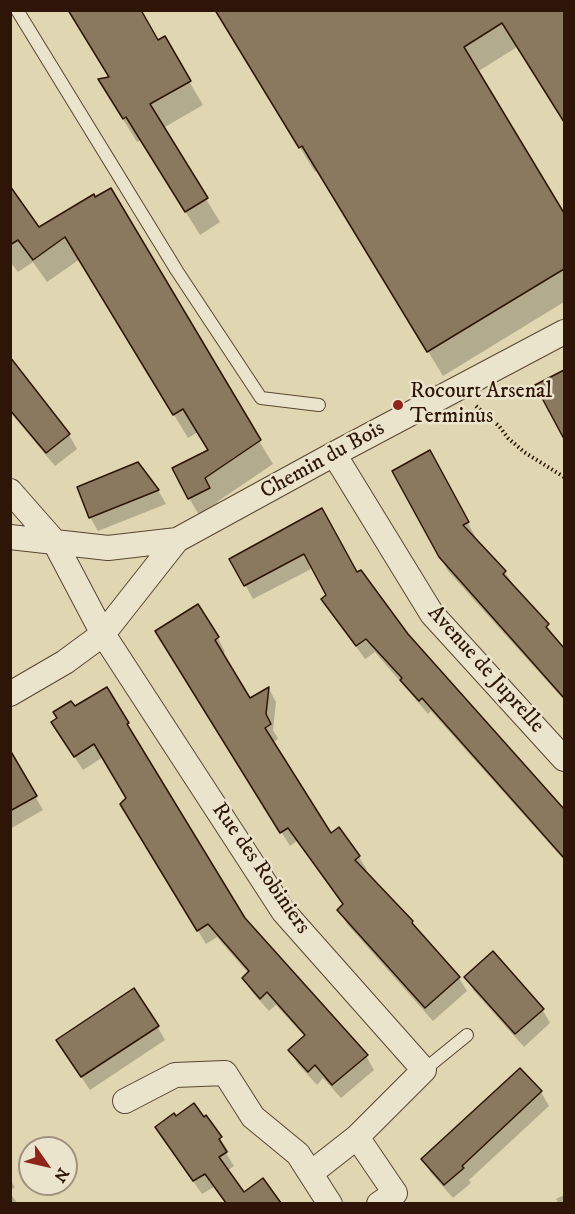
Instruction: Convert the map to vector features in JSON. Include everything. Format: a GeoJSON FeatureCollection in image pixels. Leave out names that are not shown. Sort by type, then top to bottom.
{"type":"FeatureCollection","features":[{"type":"Feature","properties":{"kind":"street","name":"Chemin du Bois"},"geometry":{"type":"LineString","coordinates":[[10,537],[108,548],[177,540],[564,332]]}},
{"type":"Feature","properties":{"kind":"street","name":"Avenue de Juprelle"},"geometry":{"type":"LineString","coordinates":[[334,454],[432,614],[564,759]]}},
{"type":"Feature","properties":{"kind":"street"},"geometry":{"type":"LineString","coordinates":[[10,491],[54,541],[103,634]]}},
{"type":"Feature","properties":{"kind":"street","name":"Chemin du Bois"},"geometry":{"type":"LineString","coordinates":[[10,694],[65,662],[103,634],[177,540]]}},
{"type":"Feature","properties":{"kind":"street","name":"Rue des Robiniers"},"geometry":{"type":"LineString","coordinates":[[103,634],[283,911],[424,1070]]}},
{"type":"Feature","properties":{"kind":"street"},"geometry":{"type":"LineString","coordinates":[[310,1173],[357,1137],[424,1070]]}},
{"type":"Feature","properties":{"kind":"street"},"geometry":{"type":"LineString","coordinates":[[125,1101],[175,1075],[225,1073],[253,1117],[298,1155],[330,1203]]}},
{"type":"Feature","properties":{"kind":"street"},"geometry":{"type":"LineString","coordinates":[[357,1137],[395,1193],[379,1203]]}},
{"type":"Feature","properties":{"kind":"lane"},"geometry":{"type":"LineString","coordinates":[[17,10],[177,271],[261,398],[319,405]]}},
{"type":"Feature","properties":{"kind":"lane"},"geometry":{"type":"LineString","coordinates":[[424,1070],[467,1035]]}},
{"type":"Feature","properties":{"kind":"path"},"geometry":{"type":"LineString","coordinates":[[460,387],[483,413],[524,452],[564,477]]}},
{"type":"Feature","properties":{"kind":"building"},"geometry":{"type":"Polygon","coordinates":[[[68,10],[141,10],[158,40],[165,36],[191,81],[150,104],[208,198],[185,212],[126,117],[123,119],[98,79],[109,77],[68,10]]]}},
{"type":"Feature","properties":{"kind":"building"},"geometry":{"type":"Polygon","coordinates":[[[215,10],[564,10],[564,122],[502,23],[464,47],[564,213],[564,269],[427,352],[302,146],[299,148],[215,10]]]}},
{"type":"Feature","properties":{"kind":"building"},"geometry":{"type":"Polygon","coordinates":[[[10,186],[39,227],[94,194],[95,197],[111,188],[261,440],[205,478],[210,488],[188,499],[172,468],[208,450],[183,409],[173,415],[65,237],[33,260],[18,240],[10,245],[10,186]]]}},
{"type":"Feature","properties":{"kind":"building"},"geometry":{"type":"Polygon","coordinates":[[[10,357],[70,434],[46,453],[10,410],[10,357]]]}},
{"type":"Feature","properties":{"kind":"building"},"geometry":{"type":"Polygon","coordinates":[[[564,370],[564,439],[535,385],[564,370]]]}},
{"type":"Feature","properties":{"kind":"building"},"geometry":{"type":"Polygon","coordinates":[[[430,450],[469,522],[463,525],[506,571],[503,574],[549,624],[546,627],[564,648],[564,698],[439,557],[392,471],[430,450]]]}},
{"type":"Feature","properties":{"kind":"building"},"geometry":{"type":"Polygon","coordinates":[[[138,462],[159,490],[89,518],[77,487],[138,462]]]}},
{"type":"Feature","properties":{"kind":"building"},"geometry":{"type":"Polygon","coordinates":[[[322,508],[357,572],[361,570],[408,634],[564,809],[564,858],[422,698],[419,701],[400,680],[402,678],[366,639],[356,646],[321,599],[326,595],[304,554],[244,586],[229,559],[322,508]]]}},
{"type":"Feature","properties":{"kind":"building"},"geometry":{"type":"Polygon","coordinates":[[[198,604],[219,637],[215,640],[250,698],[269,687],[266,714],[271,724],[265,728],[331,833],[339,827],[360,856],[355,860],[413,921],[412,923],[460,977],[425,1008],[337,910],[343,904],[288,828],[280,833],[155,631],[198,604]]]}},
{"type":"Feature","properties":{"kind":"building"},"geometry":{"type":"Polygon","coordinates":[[[107,687],[129,723],[127,724],[245,918],[368,1055],[332,1085],[315,1065],[308,1072],[288,1050],[305,1035],[267,992],[260,999],[242,978],[249,971],[208,924],[197,931],[120,804],[126,798],[94,744],[74,757],[51,722],[57,718],[53,712],[71,701],[75,706],[107,687]]]}},
{"type":"Feature","properties":{"kind":"building"},"geometry":{"type":"Polygon","coordinates":[[[10,750],[37,796],[10,811],[10,750]]]}},
{"type":"Feature","properties":{"kind":"building"},"geometry":{"type":"Polygon","coordinates":[[[493,951],[544,1009],[515,1034],[464,977],[493,951]]]}},
{"type":"Feature","properties":{"kind":"building"},"geometry":{"type":"Polygon","coordinates":[[[134,988],[159,1026],[81,1077],[56,1040],[134,988]]]}},
{"type":"Feature","properties":{"kind":"building"},"geometry":{"type":"Polygon","coordinates":[[[520,1068],[542,1091],[444,1185],[421,1159],[520,1068]]]}},
{"type":"Feature","properties":{"kind":"building"},"geometry":{"type":"Polygon","coordinates":[[[194,1103],[222,1137],[219,1139],[227,1152],[219,1157],[244,1192],[263,1178],[281,1203],[226,1203],[205,1174],[193,1181],[155,1127],[174,1113],[176,1116],[194,1103]]]}},
{"type":"Feature","properties":{"kind":"place","name":"Rocourt Arsenal Terminus"},"geometry":{"type":"Point","coordinates":[398,405]}}]}
